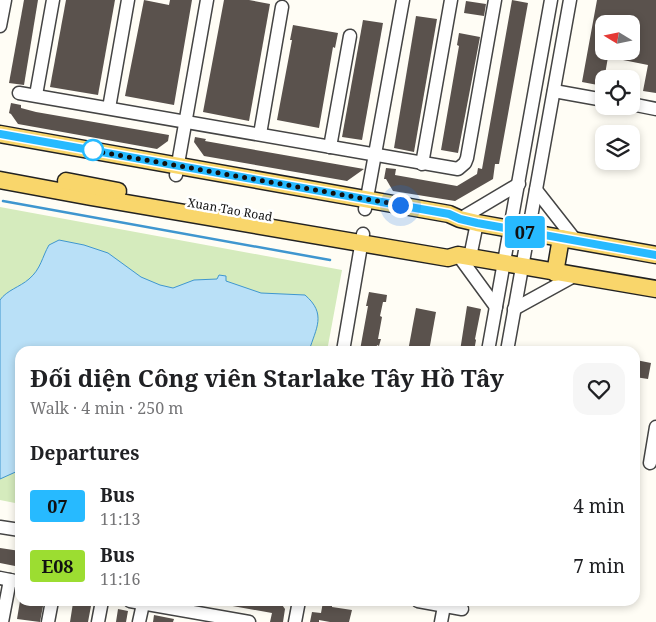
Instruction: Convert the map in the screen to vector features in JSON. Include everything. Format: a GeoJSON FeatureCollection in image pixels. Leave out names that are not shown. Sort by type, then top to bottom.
{"type":"FeatureCollection","features":[{"type":"Feature","properties":{"kind":"main road"},"geometry":{"type":"LineString","coordinates":[[0,134],[177,170],[366,204],[449,214],[460,219],[510,230],[656,255]]}},
{"type":"Feature","properties":{"kind":"main road"},"geometry":{"type":"LineString","coordinates":[[0,143],[177,170]]}},
{"type":"Feature","properties":{"kind":"main road","name":"Xuan Tao Road"},"geometry":{"type":"LineString","coordinates":[[0,170],[362,239],[448,258],[464,256],[656,289]]}},
{"type":"Feature","properties":{"kind":"main road","name":"Xuan Tao Road"},"geometry":{"type":"LineString","coordinates":[[0,180],[91,197],[362,239]]}},
{"type":"Feature","properties":{"kind":"main road"},"geometry":{"type":"LineString","coordinates":[[555,272],[569,240]]}},
{"type":"Feature","properties":{"kind":"street"},"geometry":{"type":"LineString","coordinates":[[0,26],[4,0]]}},
{"type":"Feature","properties":{"kind":"street"},"geometry":{"type":"LineString","coordinates":[[36,96],[53,0]]}},
{"type":"Feature","properties":{"kind":"street"},"geometry":{"type":"LineString","coordinates":[[109,108],[128,0]]}},
{"type":"Feature","properties":{"kind":"street"},"geometry":{"type":"LineString","coordinates":[[177,170],[208,0]]}},
{"type":"Feature","properties":{"kind":"street"},"geometry":{"type":"LineString","coordinates":[[366,204],[403,0]]}},
{"type":"Feature","properties":{"kind":"street"},"geometry":{"type":"LineString","coordinates":[[422,164],[451,0]]}},
{"type":"Feature","properties":{"kind":"street"},"geometry":{"type":"LineString","coordinates":[[19,92],[453,169],[465,163],[495,0]]}},
{"type":"Feature","properties":{"kind":"street"},"geometry":{"type":"LineString","coordinates":[[489,346],[551,0]]}},
{"type":"Feature","properties":{"kind":"street"},"geometry":{"type":"LineString","coordinates":[[508,346],[570,0]]}},
{"type":"Feature","properties":{"kind":"street"},"geometry":{"type":"LineString","coordinates":[[260,134],[282,7]]}},
{"type":"Feature","properties":{"kind":"street"},"geometry":{"type":"LineString","coordinates":[[330,147],[350,36]]}},
{"type":"Feature","properties":{"kind":"street"},"geometry":{"type":"LineString","coordinates":[[554,91],[595,98]]}},
{"type":"Feature","properties":{"kind":"street"},"geometry":{"type":"LineString","coordinates":[[640,106],[656,109]]}},
{"type":"Feature","properties":{"kind":"street"},"geometry":{"type":"LineString","coordinates":[[460,219],[518,184]]}},
{"type":"Feature","properties":{"kind":"street"},"geometry":{"type":"LineString","coordinates":[[536,190],[569,240]]}},
{"type":"Feature","properties":{"kind":"street"},"geometry":{"type":"LineString","coordinates":[[477,223],[464,256],[496,307]]}},
{"type":"Feature","properties":{"kind":"street"},"geometry":{"type":"LineString","coordinates":[[344,346],[362,239]]}},
{"type":"Feature","properties":{"kind":"street"},"geometry":{"type":"LineString","coordinates":[[514,309],[574,276]]}},
{"type":"Feature","properties":{"kind":"street"},"geometry":{"type":"LineString","coordinates":[[650,463],[656,427]]}},
{"type":"Feature","properties":{"kind":"street"},"geometry":{"type":"LineString","coordinates":[[0,527],[15,529]]}},
{"type":"Feature","properties":{"kind":"street"},"geometry":{"type":"LineString","coordinates":[[2,622],[10,580]]}},
{"type":"Feature","properties":{"kind":"street"},"geometry":{"type":"LineString","coordinates":[[48,622],[51,606]]}},
{"type":"Feature","properties":{"kind":"street"},"geometry":{"type":"LineString","coordinates":[[98,622],[101,606]]}},
{"type":"Feature","properties":{"kind":"street"},"geometry":{"type":"LineString","coordinates":[[137,606],[139,622]]}},
{"type":"Feature","properties":{"kind":"street"},"geometry":{"type":"LineString","coordinates":[[152,606],[193,617],[249,622]]}},
{"type":"Feature","properties":{"kind":"street"},"geometry":{"type":"LineString","coordinates":[[295,622],[298,606]]}},
{"type":"Feature","properties":{"kind":"street"},"geometry":{"type":"LineString","coordinates":[[441,622],[444,606]]}},
{"type":"Feature","properties":{"kind":"street"},"geometry":{"type":"LineString","coordinates":[[449,606],[462,611]]}},
{"type":"Feature","properties":{"kind":"green space"},"geometry":{"type":"Polygon","coordinates":[[[0,207],[342,270],[328,346],[15,346],[15,503],[0,500],[0,207]]]}},
{"type":"Feature","properties":{"kind":"water"},"geometry":{"type":"Polygon","coordinates":[[[59,240],[84,245],[108,253],[141,277],[173,288],[194,280],[217,279],[219,275],[226,276],[226,281],[261,293],[305,295],[316,309],[318,315],[317,328],[311,346],[15,346],[15,472],[0,479],[0,300],[33,275],[39,267],[49,245],[59,240]]]}},
{"type":"Feature","properties":{"kind":"building"},"geometry":{"type":"Polygon","coordinates":[[[24,0],[38,0],[24,85],[9,83],[24,0]]]}},
{"type":"Feature","properties":{"kind":"building"},"geometry":{"type":"Polygon","coordinates":[[[66,0],[115,0],[98,95],[50,87],[66,0]]]}},
{"type":"Feature","properties":{"kind":"building"},"geometry":{"type":"Polygon","coordinates":[[[144,0],[169,5],[170,0],[192,0],[174,105],[125,96],[144,0]]]}},
{"type":"Feature","properties":{"kind":"building"},"geometry":{"type":"Polygon","coordinates":[[[224,0],[249,0],[270,4],[249,121],[203,112],[224,0]]]}},
{"type":"Feature","properties":{"kind":"building"},"geometry":{"type":"Polygon","coordinates":[[[512,0],[528,3],[499,164],[495,164],[493,179],[455,201],[393,191],[386,179],[384,179],[386,168],[396,169],[395,175],[457,186],[477,174],[478,168],[482,169],[512,0]]]}},
{"type":"Feature","properties":{"kind":"building"},"geometry":{"type":"Polygon","coordinates":[[[597,0],[656,0],[656,93],[643,91],[648,65],[623,60],[640,60],[640,15],[595,15],[595,60],[607,60],[606,70],[595,70],[595,84],[582,82],[597,0]]]}},
{"type":"Feature","properties":{"kind":"building"},"geometry":{"type":"Polygon","coordinates":[[[466,1],[486,4],[484,16],[464,13],[466,1]]]}},
{"type":"Feature","properties":{"kind":"building"},"geometry":{"type":"Polygon","coordinates":[[[416,16],[437,19],[414,152],[394,148],[416,16]]]}},
{"type":"Feature","properties":{"kind":"building"},"geometry":{"type":"Polygon","coordinates":[[[363,20],[383,23],[362,140],[342,137],[363,20]]]}},
{"type":"Feature","properties":{"kind":"building"},"geometry":{"type":"Polygon","coordinates":[[[293,25],[338,33],[335,48],[333,47],[319,128],[277,120],[292,40],[290,40],[293,25]]]}},
{"type":"Feature","properties":{"kind":"building"},"geometry":{"type":"Polygon","coordinates":[[[459,33],[480,37],[458,153],[441,150],[459,46],[457,45],[459,33]]]}},
{"type":"Feature","properties":{"kind":"building"},"geometry":{"type":"Polygon","coordinates":[[[11,103],[21,105],[21,108],[36,112],[169,135],[168,141],[157,149],[18,124],[9,113],[11,103]]]}},
{"type":"Feature","properties":{"kind":"building"},"geometry":{"type":"Polygon","coordinates":[[[195,137],[206,139],[205,141],[364,169],[347,181],[204,156],[194,142],[195,137]]]}},
{"type":"Feature","properties":{"kind":"building"},"geometry":{"type":"Polygon","coordinates":[[[369,292],[387,295],[386,302],[383,302],[380,316],[382,317],[378,339],[381,339],[379,346],[361,346],[368,306],[366,306],[369,292]]]}},
{"type":"Feature","properties":{"kind":"building"},"geometry":{"type":"Polygon","coordinates":[[[467,306],[481,309],[475,346],[461,346],[467,306]]]}},
{"type":"Feature","properties":{"kind":"building"},"geometry":{"type":"Polygon","coordinates":[[[416,308],[436,312],[430,346],[409,346],[416,308]]]}},
{"type":"Feature","properties":{"kind":"building"},"geometry":{"type":"Polygon","coordinates":[[[640,361],[651,363],[648,379],[640,378],[640,361]]]}},
{"type":"Feature","properties":{"kind":"building"},"geometry":{"type":"Polygon","coordinates":[[[0,548],[15,550],[15,566],[0,563],[0,548]]]}},
{"type":"Feature","properties":{"kind":"building"},"geometry":{"type":"Polygon","coordinates":[[[19,606],[43,606],[40,622],[17,619],[19,606]]]}},
{"type":"Feature","properties":{"kind":"building"},"geometry":{"type":"Polygon","coordinates":[[[73,606],[91,606],[88,622],[70,622],[73,606]]]}},
{"type":"Feature","properties":{"kind":"building"},"geometry":{"type":"Polygon","coordinates":[[[233,606],[283,606],[285,609],[283,622],[270,622],[272,613],[233,606]]]}},
{"type":"Feature","properties":{"kind":"building"},"geometry":{"type":"Polygon","coordinates":[[[322,606],[352,610],[349,622],[319,620],[319,622],[310,622],[312,612],[321,613],[322,606]]]}},
{"type":"Feature","properties":{"kind":"building"},"geometry":{"type":"Polygon","coordinates":[[[118,609],[128,611],[126,622],[116,622],[118,609]]]}},
{"type":"Feature","properties":{"kind":"building"},"geometry":{"type":"Polygon","coordinates":[[[154,615],[174,619],[173,622],[153,622],[154,615]]]}},
{"type":"Feature","properties":{"kind":"waterway"},"geometry":{"type":"LineString","coordinates":[[3,201],[330,260]]}},
{"type":"Feature","properties":{"kind":"bus line","name":"07"},"geometry":{"type":"LineString","coordinates":[[0,134],[449,214],[477,223],[656,255]]}},
{"type":"Feature","properties":{"kind":"route"},"geometry":{"type":"LineString","coordinates":[[93,150],[89,150],[400,205]]}}]}
